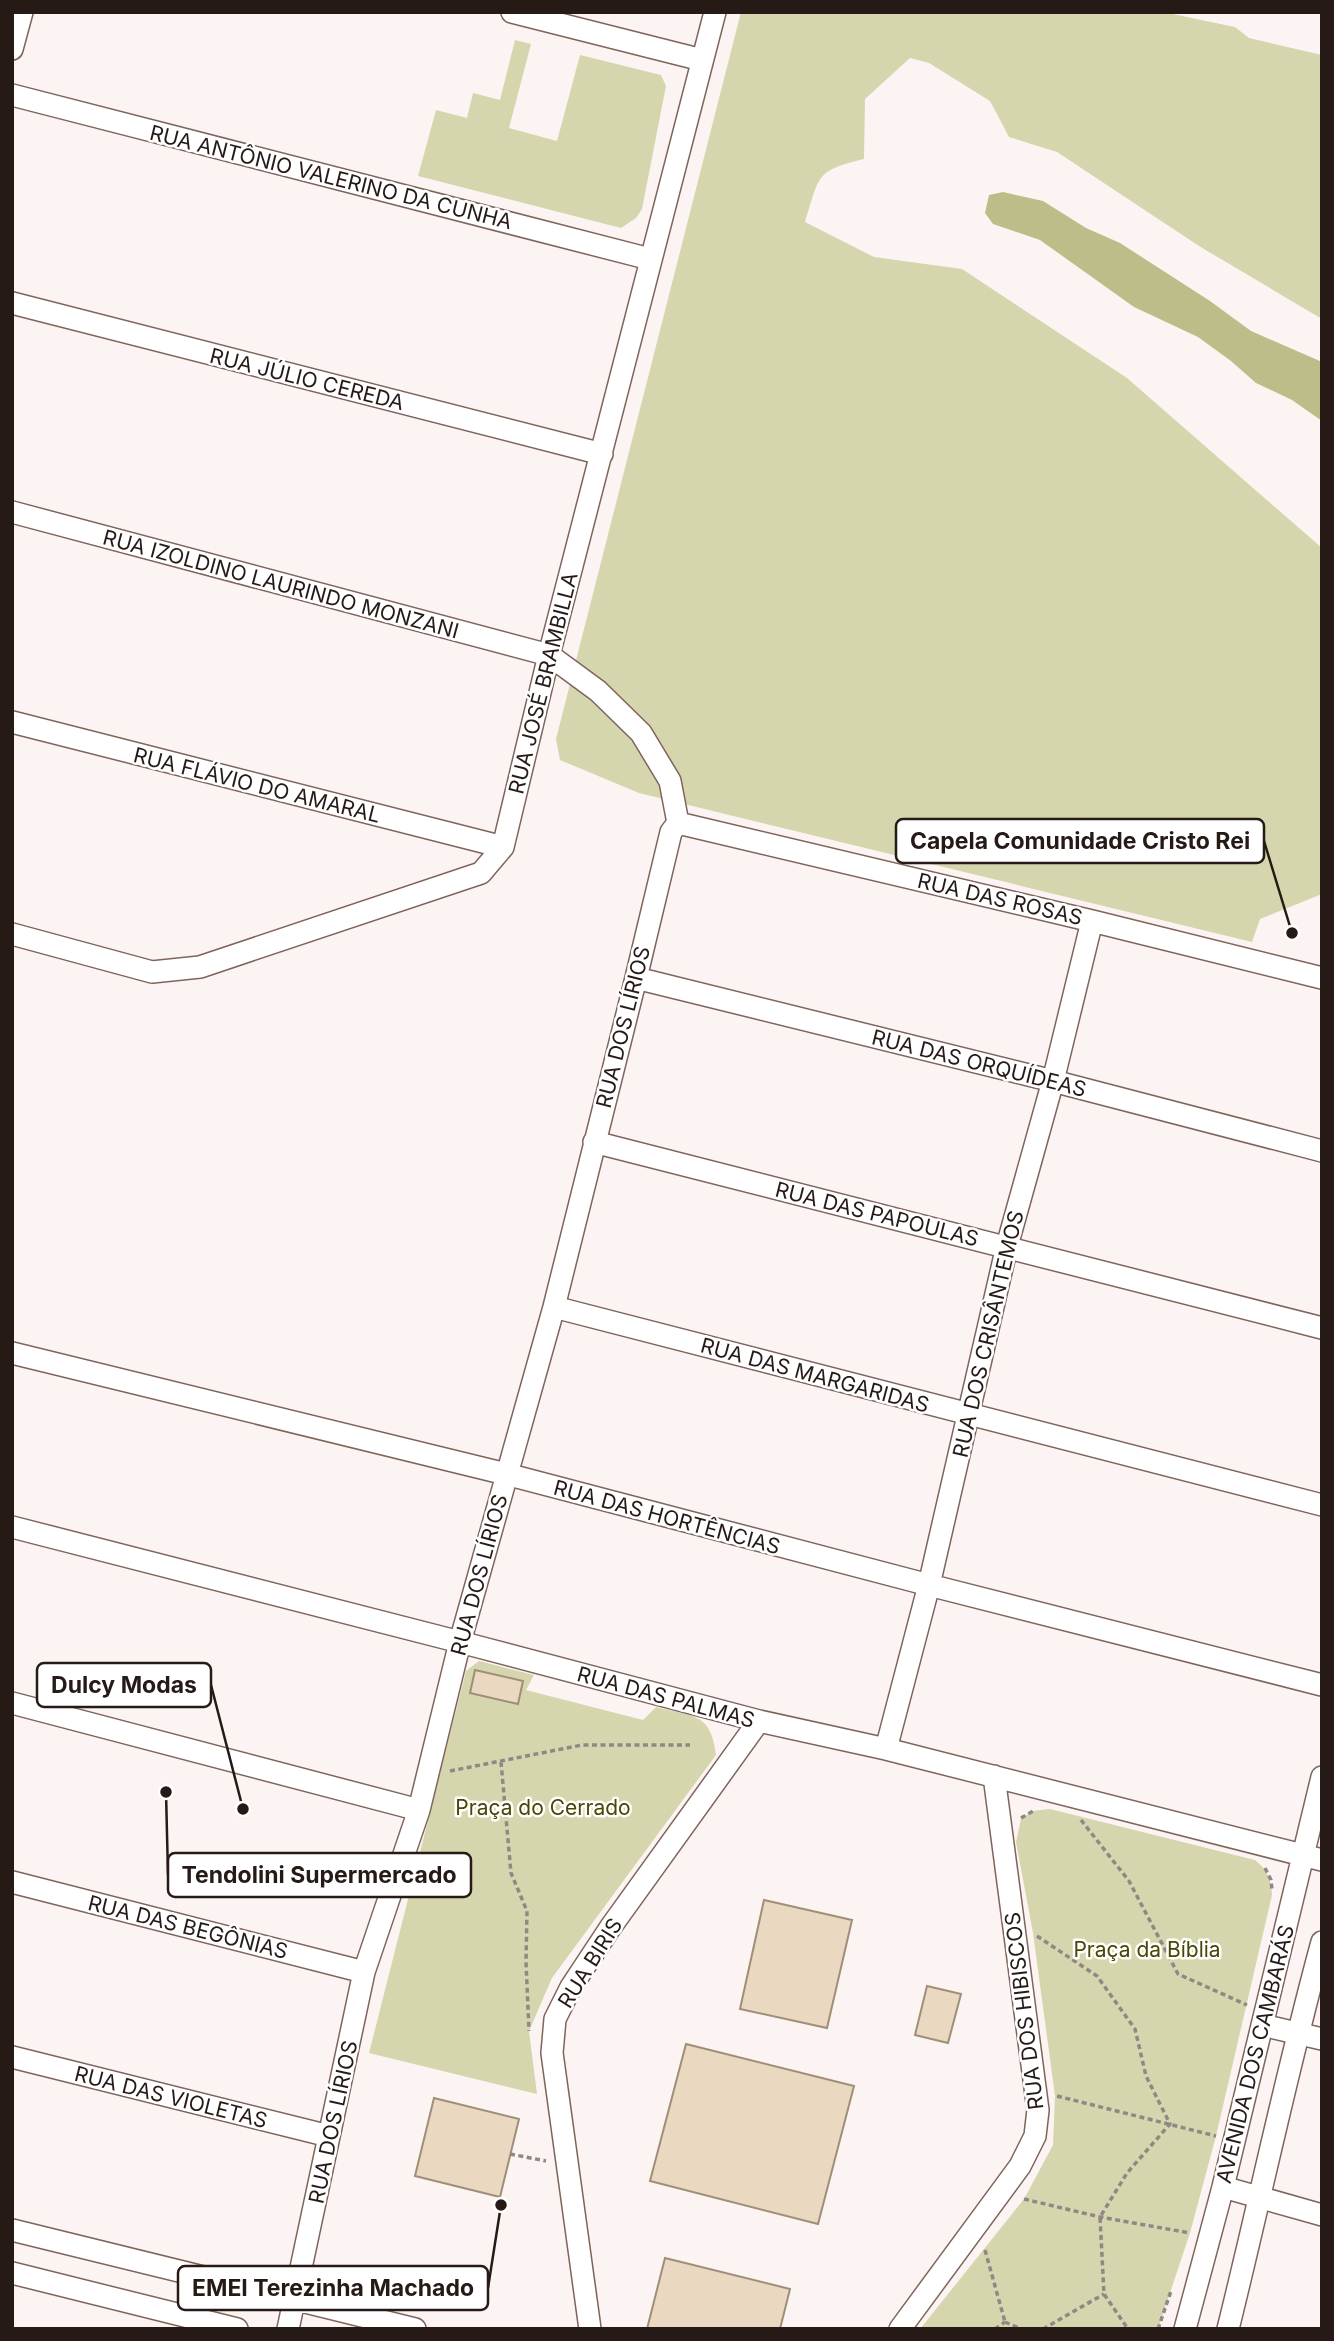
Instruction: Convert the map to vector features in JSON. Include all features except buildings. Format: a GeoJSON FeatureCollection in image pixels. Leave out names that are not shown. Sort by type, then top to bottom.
{"type":"FeatureCollection","features":[{"type":"Feature","properties":{"kind":"street"},"geometry":{"type":"LineString","coordinates":[[12,49],[22,12]]}},
{"type":"Feature","properties":{"kind":"street"},"geometry":{"type":"LineString","coordinates":[[512,12],[702,60]]}},
{"type":"Feature","properties":{"kind":"street","name":"RUA JOSÉ BRAMBILLA"},"geometry":{"type":"LineString","coordinates":[[12,934],[152,972],[200,967],[481,873],[503,847],[549,655],[715,12]]}},
{"type":"Feature","properties":{"kind":"street","name":"RUA ANTÔNIO VALERINO DA CUNHA"},"geometry":{"type":"LineString","coordinates":[[12,96],[650,259]]}},
{"type":"Feature","properties":{"kind":"street","name":"RUA JÚLIO CEREDA"},"geometry":{"type":"LineString","coordinates":[[12,303],[602,454]]}},
{"type":"Feature","properties":{"kind":"street","name":"RUA IZOLDINO LAURINDO MONZANI"},"geometry":{"type":"LineString","coordinates":[[12,513],[549,655]]}},
{"type":"Feature","properties":{"kind":"street"},"geometry":{"type":"LineString","coordinates":[[549,655],[598,691],[641,733],[670,781],[678,823]]}},
{"type":"Feature","properties":{"kind":"street","name":"RUA FLÁVIO DO AMARAL"},"geometry":{"type":"LineString","coordinates":[[12,722],[503,847]]}},
{"type":"Feature","properties":{"kind":"street","name":"RUA DAS ROSAS"},"geometry":{"type":"LineString","coordinates":[[678,823],[1322,978]]}},
{"type":"Feature","properties":{"kind":"street","name":"RUA DOS LÍRIOS"},"geometry":{"type":"LineString","coordinates":[[288,2329],[365,1972],[419,1810],[460,1642],[554,1307],[670,832],[678,823]]}},
{"type":"Feature","properties":{"kind":"street","name":"RUA DOS CRISÂNTEMOS"},"geometry":{"type":"LineString","coordinates":[[886,1749],[929,1585],[1007,1247],[1053,1081],[1092,921]]}},
{"type":"Feature","properties":{"kind":"street","name":"RUA DAS ORQUÍDEAS"},"geometry":{"type":"LineString","coordinates":[[636,978],[1322,1150]]}},
{"type":"Feature","properties":{"kind":"street","name":"RUA DAS PAPOULAS"},"geometry":{"type":"LineString","coordinates":[[594,1142],[1322,1328]]}},
{"type":"Feature","properties":{"kind":"street","name":"RUA DAS MARGARIDAS"},"geometry":{"type":"LineString","coordinates":[[554,1307],[1322,1505]]}},
{"type":"Feature","properties":{"kind":"street","name":"RUA DAS HORTÊNCIAS"},"geometry":{"type":"LineString","coordinates":[[14,1360],[506,1475],[1322,1685]]}},
{"type":"Feature","properties":{"kind":"street","name":"RUA DAS PALMAS"},"geometry":{"type":"LineString","coordinates":[[12,1527],[759,1721],[886,1749],[1312,1858]]}},
{"type":"Feature","properties":{"kind":"street"},"geometry":{"type":"LineString","coordinates":[[12,1703],[419,1810]]}},
{"type":"Feature","properties":{"kind":"street","name":"RUA BIRIS"},"geometry":{"type":"LineString","coordinates":[[590,2329],[552,2053],[555,2019],[571,1987],[610,1928],[759,1721]]}},
{"type":"Feature","properties":{"kind":"street","name":"RUA DOS HIBISCOS"},"geometry":{"type":"LineString","coordinates":[[900,2329],[1020,2166],[1035,2136],[1038,2110],[994,1776]]}},
{"type":"Feature","properties":{"kind":"street","name":"AVENIDA DOS CAMBARÁS"},"geometry":{"type":"LineString","coordinates":[[1185,2329],[1262,2025],[1312,1858],[1322,1777]]}},
{"type":"Feature","properties":{"kind":"street","name":"RUA DAS BEGÔNIAS"},"geometry":{"type":"LineString","coordinates":[[12,1882],[365,1972]]}},
{"type":"Feature","properties":{"kind":"street","name":"AVENIDA DOS CAMBARÁS"},"geometry":{"type":"LineString","coordinates":[[1228,2329],[1297,2033],[1322,1942]]}},
{"type":"Feature","properties":{"kind":"street"},"geometry":{"type":"LineString","coordinates":[[1262,2025],[1322,2039]]}},
{"type":"Feature","properties":{"kind":"street","name":"RUA DAS VIOLETAS"},"geometry":{"type":"LineString","coordinates":[[12,2057],[329,2136]]}},
{"type":"Feature","properties":{"kind":"street"},"geometry":{"type":"LineString","coordinates":[[1223,2187],[1322,2215]]}},
{"type":"Feature","properties":{"kind":"street"},"geometry":{"type":"LineString","coordinates":[[12,2230],[415,2329]]}},
{"type":"Feature","properties":{"kind":"street"},"geometry":{"type":"LineString","coordinates":[[12,2273],[237,2329]]}},
{"type":"Feature","properties":{"kind":"path"},"geometry":{"type":"LineString","coordinates":[[440,1774],[582,1745],[690,1745]]}},
{"type":"Feature","properties":{"kind":"path"},"geometry":{"type":"LineString","coordinates":[[501,1762],[511,1873],[527,1911],[529,2031]]}},
{"type":"Feature","properties":{"kind":"path"},"geometry":{"type":"LineString","coordinates":[[1021,1819],[1032,1811],[1041,1810]]}},
{"type":"Feature","properties":{"kind":"path"},"geometry":{"type":"LineString","coordinates":[[1090,1818],[1078,1815],[1129,1881],[1178,1974],[1248,2005]]}},
{"type":"Feature","properties":{"kind":"path"},"geometry":{"type":"LineString","coordinates":[[1261,1865],[1271,1880],[1272,1895]]}},
{"type":"Feature","properties":{"kind":"path"},"geometry":{"type":"LineString","coordinates":[[1034,1947],[1032,1933],[1097,1976],[1135,2029],[1146,2076],[1170,2124]]}},
{"type":"Feature","properties":{"kind":"path"},"geometry":{"type":"LineString","coordinates":[[1055,2107],[1055,2096],[1170,2124],[1216,2136],[1213,2148]]}},
{"type":"Feature","properties":{"kind":"path"},"geometry":{"type":"LineString","coordinates":[[1128,2329],[1104,2294],[1100,2217],[1127,2172],[1170,2124]]}},
{"type":"Feature","properties":{"kind":"path"},"geometry":{"type":"LineString","coordinates":[[510,2154],[552,2162]]}},
{"type":"Feature","properties":{"kind":"path"},"geometry":{"type":"LineString","coordinates":[[1016,2209],[1030,2188]]}},
{"type":"Feature","properties":{"kind":"path"},"geometry":{"type":"LineString","coordinates":[[1024,2199],[1100,2217],[1190,2233],[1193,2221]]}},
{"type":"Feature","properties":{"kind":"path"},"geometry":{"type":"LineString","coordinates":[[977,2258],[985,2248],[1005,2322]]}},
{"type":"Feature","properties":{"kind":"path"},"geometry":{"type":"LineString","coordinates":[[1158,2329],[1173,2286]]}},
{"type":"Feature","properties":{"kind":"path"},"geometry":{"type":"LineString","coordinates":[[1043,2329],[1104,2294]]}},
{"type":"Feature","properties":{"kind":"path"},"geometry":{"type":"LineString","coordinates":[[995,2329],[1005,2322]]}},
{"type":"Feature","properties":{"kind":"path"},"geometry":{"type":"LineString","coordinates":[[1005,2322],[1021,2329]]}},
{"type":"Feature","properties":{"kind":"green space"},"geometry":{"type":"Polygon","coordinates":[[[741,12],[1163,12],[1235,27],[1249,38],[1322,55],[1322,319],[1199,246],[1057,152],[1009,137],[990,101],[929,63],[910,58],[865,99],[864,159],[836,167],[821,178],[805,222],[874,257],[962,269],[1127,378],[1322,548],[1322,894],[1260,919],[1252,942],[639,793],[560,760],[556,739],[741,12]]]}},
{"type":"Feature","properties":{"kind":"green space"},"geometry":{"type":"Polygon","coordinates":[[[515,40],[531,44],[509,128],[557,141],[580,55],[661,75],[666,86],[642,209],[636,218],[621,228],[418,176],[436,110],[467,118],[473,93],[500,100],[515,40]]]}},
{"type":"Feature","properties":{"kind":"green space"},"geometry":{"type":"Polygon","coordinates":[[[1003,192],[1043,201],[1086,228],[1120,243],[1251,331],[1322,362],[1322,421],[1292,400],[1256,383],[1198,337],[1134,307],[1040,240],[993,224],[985,213],[989,195],[1003,192]]]}},
{"type":"Feature","properties":{"kind":"green space","name":"Praça do Cerrado"},"geometry":{"type":"Polygon","coordinates":[[[479,1661],[534,1675],[526,1690],[643,1720],[656,1707],[690,1715],[705,1724],[710,1731],[716,1755],[552,1978],[529,2031],[537,2094],[369,2053],[466,1671],[479,1661]]]}},
{"type":"Feature","properties":{"kind":"green space","name":"Praça da Bíblia"},"geometry":{"type":"Polygon","coordinates":[[[1050,1809],[1255,1860],[1268,1875],[1272,1895],[1216,2136],[1190,2233],[1158,2329],[920,2329],[1024,2199],[1053,2145],[1055,2096],[1033,1933],[1016,1842],[1021,1819],[1032,1811],[1050,1809]]]}},
{"type":"Feature","properties":{"kind":"place","name":"Capela Comunidade Cristo Rei"},"geometry":{"type":"Point","coordinates":[1292,933]}},
{"type":"Feature","properties":{"kind":"place","name":"Tendolini Supermercado"},"geometry":{"type":"Point","coordinates":[166,1792]}},
{"type":"Feature","properties":{"kind":"place","name":"Dulcy Modas"},"geometry":{"type":"Point","coordinates":[243,1809]}},
{"type":"Feature","properties":{"kind":"place","name":"EMEI Terezinha Machado"},"geometry":{"type":"Point","coordinates":[501,2205]}}]}
